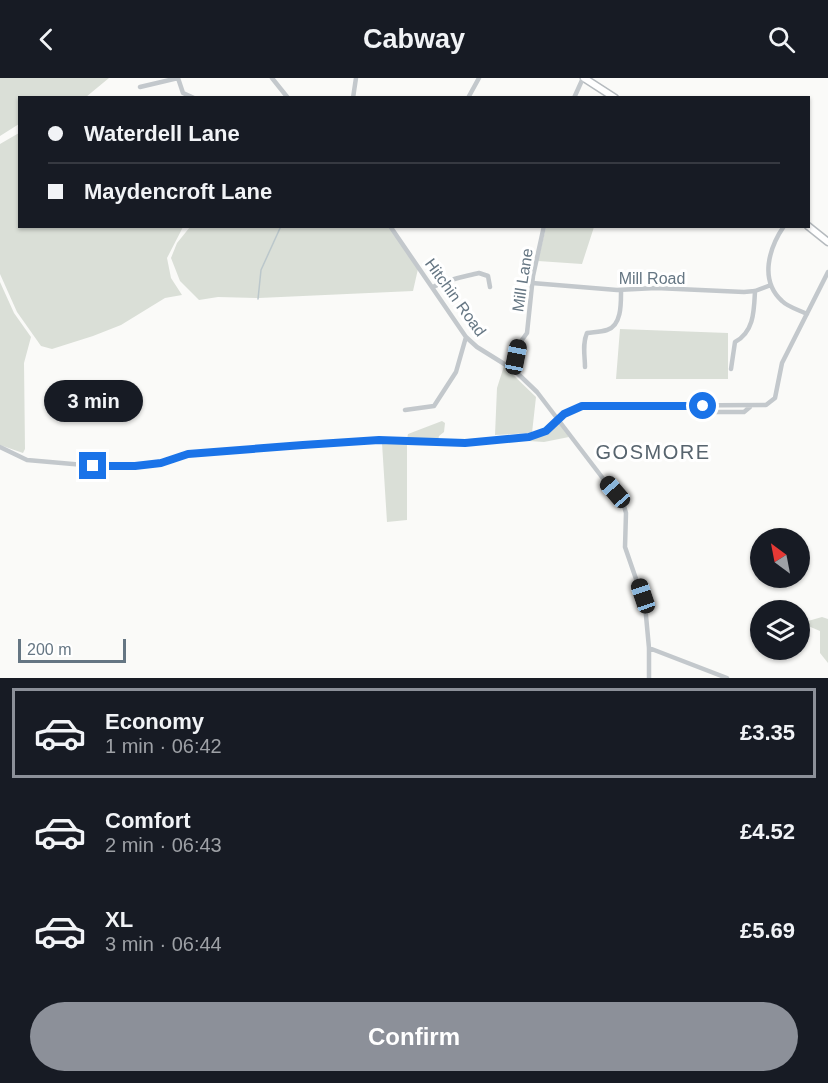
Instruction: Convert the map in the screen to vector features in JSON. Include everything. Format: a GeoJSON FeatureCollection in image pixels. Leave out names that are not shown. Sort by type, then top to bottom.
{"type":"FeatureCollection","features":[{"type":"Feature","properties":{"kind":"main road"},"geometry":{"type":"LineString","coordinates":[[583,78],[612,96]]}},
{"type":"Feature","properties":{"kind":"main road"},"geometry":{"type":"LineString","coordinates":[[810,228],[828,242]]}},
{"type":"Feature","properties":{"kind":"street"},"geometry":{"type":"LineString","coordinates":[[140,87],[178,78],[183,93],[190,96]]}},
{"type":"Feature","properties":{"kind":"street"},"geometry":{"type":"LineString","coordinates":[[272,78],[286,96]]}},
{"type":"Feature","properties":{"kind":"street"},"geometry":{"type":"LineString","coordinates":[[353,96],[356,78]]}},
{"type":"Feature","properties":{"kind":"street"},"geometry":{"type":"LineString","coordinates":[[469,96],[479,78]]}},
{"type":"Feature","properties":{"kind":"street"},"geometry":{"type":"LineString","coordinates":[[575,96],[583,78]]}},
{"type":"Feature","properties":{"kind":"street","name":"Hitchin Road"},"geometry":{"type":"LineString","coordinates":[[391,228],[466,337],[477,347],[514,370],[558,419],[582,454],[624,506],[626,513],[625,547],[643,596],[650,648],[649,678]]}},
{"type":"Feature","properties":{"kind":"street","name":"Mill Lane"},"geometry":{"type":"LineString","coordinates":[[514,370],[519,344],[527,333],[532,283],[544,228]]}},
{"type":"Feature","properties":{"kind":"street"},"geometry":{"type":"LineString","coordinates":[[783,228],[773,245],[768,261],[771,285],[783,302],[807,314]]}},
{"type":"Feature","properties":{"kind":"street"},"geometry":{"type":"LineString","coordinates":[[0,447],[27,460],[107,467],[135,466],[161,463],[188,454],[303,445],[379,440],[465,443],[529,437],[546,431],[572,409],[582,406],[703,406],[705,412],[744,412],[750,407],[766,405],[775,398],[783,363],[826,281],[828,272]]}},
{"type":"Feature","properties":{"kind":"street"},"geometry":{"type":"LineString","coordinates":[[433,287],[453,278],[479,273],[488,276],[490,287]]}},
{"type":"Feature","properties":{"kind":"street","name":"Mill Road"},"geometry":{"type":"LineString","coordinates":[[532,283],[621,290],[755,291],[771,285]]}},
{"type":"Feature","properties":{"kind":"street"},"geometry":{"type":"LineString","coordinates":[[585,367],[584,341],[586,336],[593,332],[610,330],[615,326],[618,321],[621,290]]}},
{"type":"Feature","properties":{"kind":"street"},"geometry":{"type":"LineString","coordinates":[[731,369],[735,342],[747,335],[749,331],[754,313],[755,291]]}},
{"type":"Feature","properties":{"kind":"street"},"geometry":{"type":"LineString","coordinates":[[405,410],[434,406],[456,372],[466,337]]}},
{"type":"Feature","properties":{"kind":"street"},"geometry":{"type":"LineString","coordinates":[[650,648],[727,678]]}},
{"type":"Feature","properties":{"kind":"shaded area"},"geometry":{"type":"Polygon","coordinates":[[[0,78],[109,78],[87,96],[18,96],[18,125],[0,136],[0,78]]]}},
{"type":"Feature","properties":{"kind":"shaded area"},"geometry":{"type":"Polygon","coordinates":[[[18,134],[18,228],[182,228],[167,258],[171,278],[182,295],[165,298],[121,325],[93,336],[52,349],[41,346],[17,312],[0,274],[0,144],[18,134]]]}},
{"type":"Feature","properties":{"kind":"shaded area"},"geometry":{"type":"Polygon","coordinates":[[[189,228],[390,228],[418,269],[413,291],[259,298],[218,297],[199,300],[180,281],[171,258],[177,243],[189,228]]]}},
{"type":"Feature","properties":{"kind":"shaded area"},"geometry":{"type":"Polygon","coordinates":[[[546,228],[594,228],[582,264],[538,261],[546,228]]]}},
{"type":"Feature","properties":{"kind":"shaded area"},"geometry":{"type":"Polygon","coordinates":[[[0,282],[14,313],[31,337],[24,363],[25,449],[23,453],[0,445],[0,282]]]}},
{"type":"Feature","properties":{"kind":"shaded area"},"geometry":{"type":"Polygon","coordinates":[[[620,329],[728,333],[728,379],[616,379],[620,329]]]}},
{"type":"Feature","properties":{"kind":"shaded area"},"geometry":{"type":"Polygon","coordinates":[[[504,366],[536,397],[532,433],[495,435],[497,388],[504,366]]]}},
{"type":"Feature","properties":{"kind":"shaded area"},"geometry":{"type":"Polygon","coordinates":[[[442,421],[445,423],[444,432],[439,436],[438,441],[407,439],[408,434],[442,421]]]}},
{"type":"Feature","properties":{"kind":"shaded area"},"geometry":{"type":"Polygon","coordinates":[[[558,421],[569,437],[544,442],[529,441],[528,438],[542,434],[558,421]]]}},
{"type":"Feature","properties":{"kind":"shaded area"},"geometry":{"type":"Polygon","coordinates":[[[382,443],[407,444],[407,520],[387,522],[382,443]]]}},
{"type":"Feature","properties":{"kind":"shaded area"},"geometry":{"type":"Polygon","coordinates":[[[822,617],[828,619],[828,663],[820,653],[820,631],[810,627],[810,620],[822,617]]]}},
{"type":"Feature","properties":{"kind":"waterway"},"geometry":{"type":"LineString","coordinates":[[258,299],[261,270],[280,228]]}},
{"type":"Feature","properties":{"kind":"district","name":"GOSMORE"},"geometry":{"type":"Point","coordinates":[653,452]}},
{"type":"Feature","properties":{"kind":"route"},"geometry":{"type":"LineString","coordinates":[[93,466],[135,466],[161,463],[188,454],[303,445],[379,440],[465,443],[529,437],[546,431],[564,414],[582,406],[703,406]]}}]}
